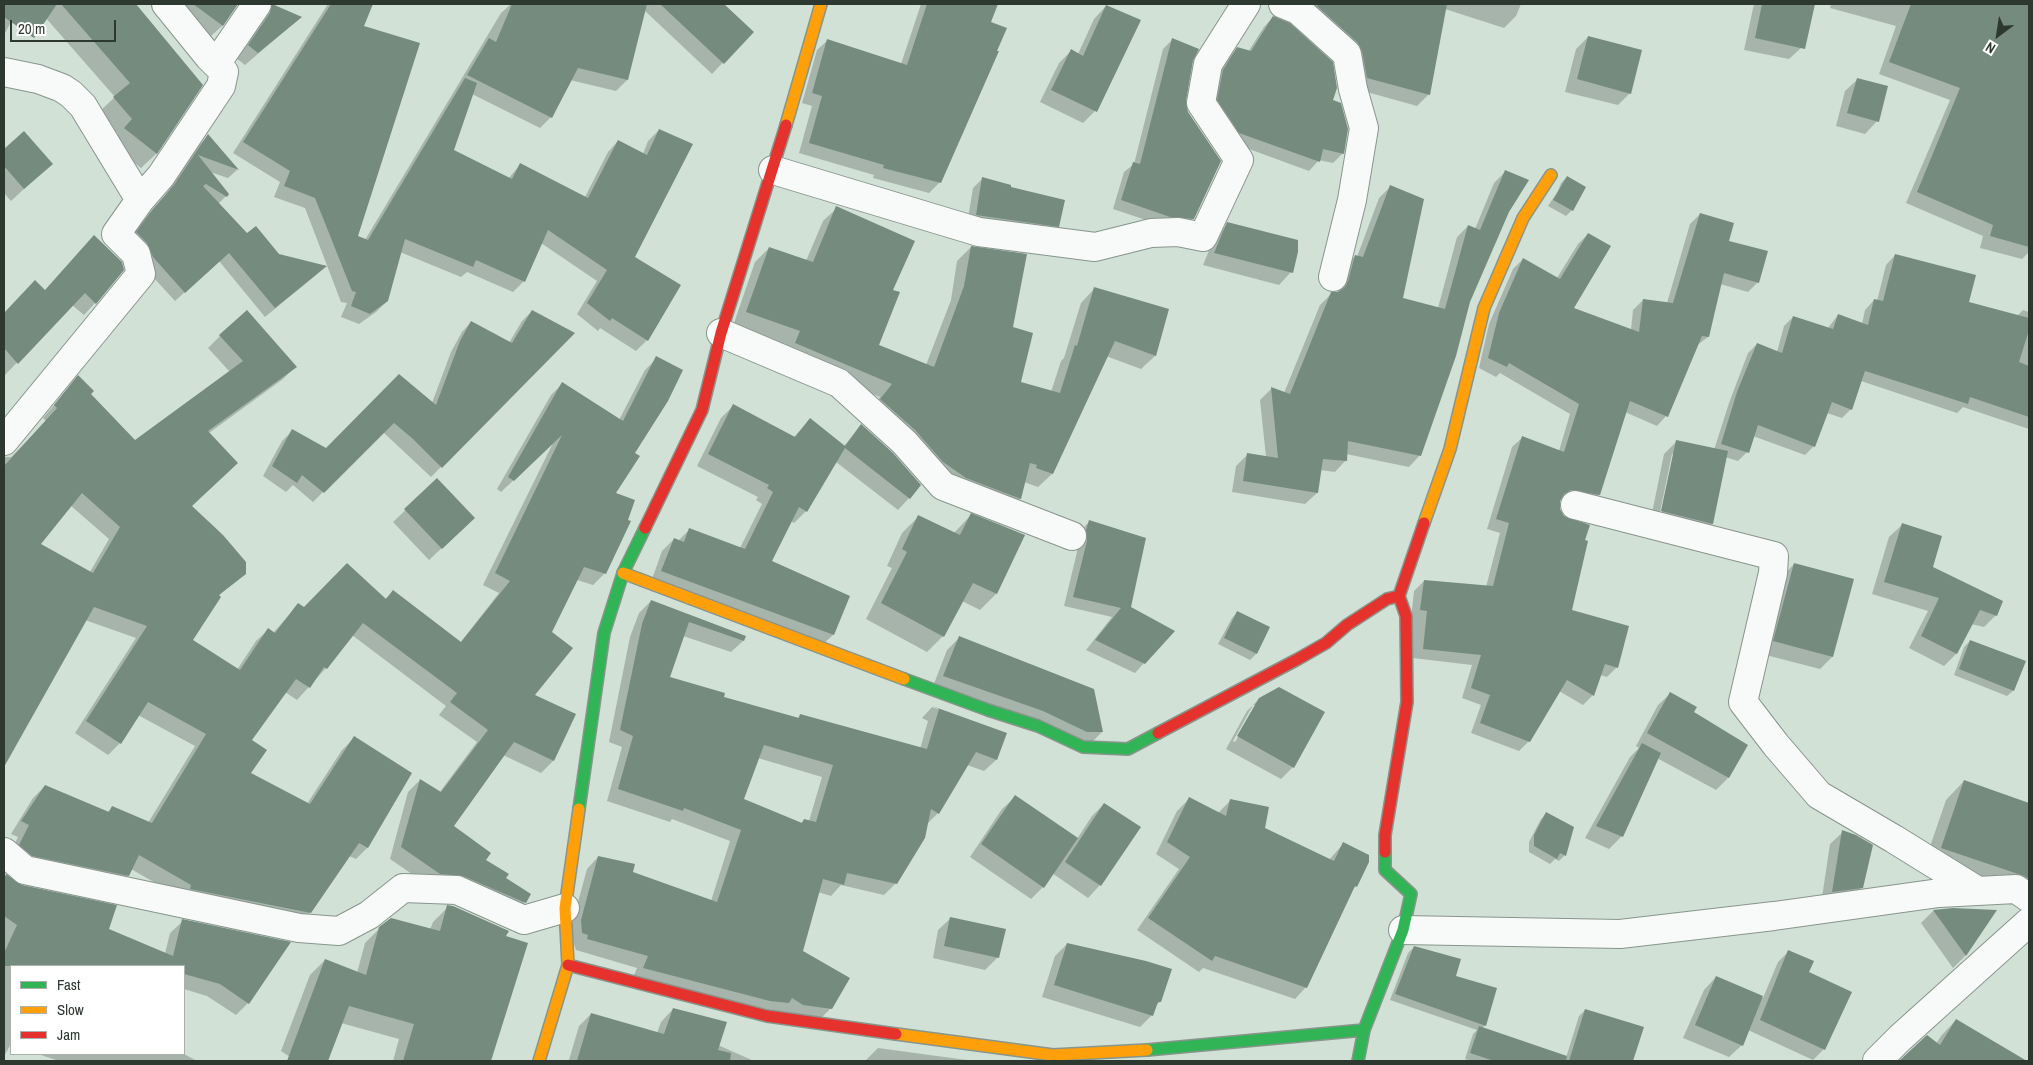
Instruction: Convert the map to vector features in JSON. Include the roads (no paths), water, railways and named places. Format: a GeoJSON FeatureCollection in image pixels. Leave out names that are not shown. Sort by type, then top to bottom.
{"type":"FeatureCollection","features":[{"type":"Feature","properties":{"kind":"street"},"geometry":{"type":"LineString","coordinates":[[4,442],[141,274],[136,254],[116,234],[140,200],[161,176],[221,86],[224,72],[166,4]]}},
{"type":"Feature","properties":{"kind":"street"},"geometry":{"type":"LineString","coordinates":[[216,64],[257,4]]}},
{"type":"Feature","properties":{"kind":"street"},"geometry":{"type":"LineString","coordinates":[[539,1061],[568,965],[565,908],[604,633],[623,574],[702,410],[721,333],[821,4]]}},
{"type":"Feature","properties":{"kind":"street"},"geometry":{"type":"LineString","coordinates":[[772,170],[979,232],[1094,247],[1151,233],[1178,232],[1203,237],[1239,160],[1201,103],[1208,64],[1246,4]]}},
{"type":"Feature","properties":{"kind":"street"},"geometry":{"type":"LineString","coordinates":[[1283,4],[1298,10],[1346,54],[1364,128],[1352,200],[1333,277]]}},
{"type":"Feature","properties":{"kind":"street"},"geometry":{"type":"LineString","coordinates":[[4,72],[38,79],[62,88],[71,94],[83,106],[140,200]]}},
{"type":"Feature","properties":{"kind":"street"},"geometry":{"type":"LineString","coordinates":[[1358,1061],[1364,1030],[1403,930],[1411,894],[1385,870],[1385,835],[1407,702],[1406,616],[1399,596],[1450,449],[1484,308],[1523,218],[1551,175]]}},
{"type":"Feature","properties":{"kind":"street"},"geometry":{"type":"LineString","coordinates":[[721,333],[840,383],[904,442],[944,486],[1072,536]]}},
{"type":"Feature","properties":{"kind":"street"},"geometry":{"type":"LineString","coordinates":[[1575,506],[1774,556],[1773,573],[1743,702],[1776,745],[1819,795],[1978,892]]}},
{"type":"Feature","properties":{"kind":"street"},"geometry":{"type":"LineString","coordinates":[[623,574],[988,710],[1038,726],[1083,748],[1128,749],[1298,659],[1326,643],[1347,625],[1387,599],[1399,596]]}},
{"type":"Feature","properties":{"kind":"street"},"geometry":{"type":"LineString","coordinates":[[4,852],[25,870],[300,928],[339,931],[369,915],[403,888],[457,890],[524,920],[565,908]]}},
{"type":"Feature","properties":{"kind":"street"},"geometry":{"type":"LineString","coordinates":[[1403,930],[1620,934],[1939,894],[2016,889],[2029,898]]}},
{"type":"Feature","properties":{"kind":"street"},"geometry":{"type":"LineString","coordinates":[[1876,1061],[2029,922]]}},
{"type":"Feature","properties":{"kind":"street"},"geometry":{"type":"LineString","coordinates":[[568,965],[767,1016],[1052,1055],[1175,1049],[1364,1030]]}}]}
